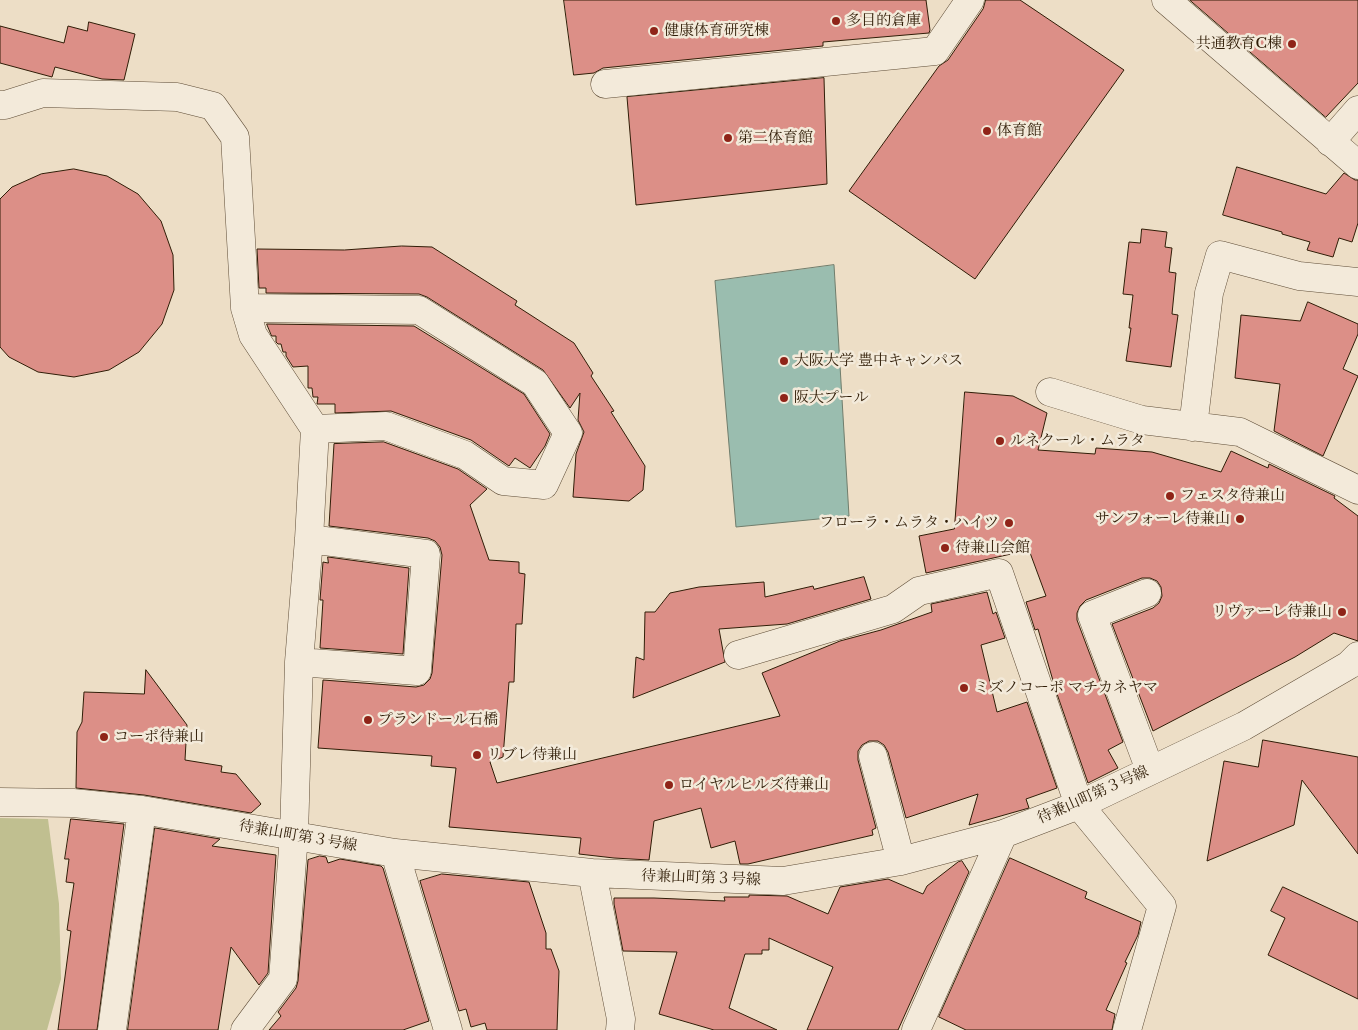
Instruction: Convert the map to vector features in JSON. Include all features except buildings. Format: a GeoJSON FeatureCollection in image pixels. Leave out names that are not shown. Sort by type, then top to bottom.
{"type":"FeatureCollection","features":[{"type":"Feature","properties":{"kind":"street"},"geometry":{"type":"LineString","coordinates":[[605,84],[935,51],[970,0]]}},
{"type":"Feature","properties":{"kind":"street"},"geometry":{"type":"LineString","coordinates":[[1166,0],[1358,166]]}},
{"type":"Feature","properties":{"kind":"street"},"geometry":{"type":"LineString","coordinates":[[0,105],[43,93],[177,97],[212,106],[235,138],[245,308],[253,335],[315,429],[299,662],[294,835],[283,979],[245,1030]]}},
{"type":"Feature","properties":{"kind":"street"},"geometry":{"type":"LineString","coordinates":[[1330,142],[1358,110]]}},
{"type":"Feature","properties":{"kind":"street"},"geometry":{"type":"LineString","coordinates":[[1193,427],[1209,292],[1220,255],[1300,276],[1358,282]]}},
{"type":"Feature","properties":{"kind":"street"},"geometry":{"type":"LineString","coordinates":[[245,308],[419,310],[535,383],[568,433],[544,485],[503,481],[465,456],[386,426],[315,429]]}},
{"type":"Feature","properties":{"kind":"street"},"geometry":{"type":"LineString","coordinates":[[1050,392],[1142,420],[1240,432],[1358,490]]}},
{"type":"Feature","properties":{"kind":"street"},"geometry":{"type":"LineString","coordinates":[[299,662],[418,671],[426,554],[309,538]]}},
{"type":"Feature","properties":{"kind":"street"},"geometry":{"type":"LineString","coordinates":[[738,655],[893,609],[919,591],[999,574],[1079,804],[1162,906],[1127,1030]]}},
{"type":"Feature","properties":{"kind":"street"},"geometry":{"type":"LineString","coordinates":[[1146,593],[1092,615],[1150,770]]}},
{"type":"Feature","properties":{"kind":"street","name":"待兼山町第３号線"},"geometry":{"type":"LineString","coordinates":[[0,802],[73,803],[142,810],[395,853],[592,873],[783,881],[901,861],[1004,834],[1079,804],[1244,726],[1349,665],[1358,656]]}},
{"type":"Feature","properties":{"kind":"street"},"geometry":{"type":"LineString","coordinates":[[873,756],[901,861]]}},
{"type":"Feature","properties":{"kind":"street"},"geometry":{"type":"LineString","coordinates":[[112,1030],[142,810]]}},
{"type":"Feature","properties":{"kind":"street"},"geometry":{"type":"LineString","coordinates":[[916,1030],[1004,834]]}},
{"type":"Feature","properties":{"kind":"street"},"geometry":{"type":"LineString","coordinates":[[395,853],[448,1030]]}},
{"type":"Feature","properties":{"kind":"street"},"geometry":{"type":"LineString","coordinates":[[592,873],[628,1026]]}},
{"type":"Feature","properties":{"kind":"shaded area","name":"阪大プール"},"geometry":{"type":"Polygon","coordinates":[[[834,265],[849,516],[736,527],[715,281],[834,265]]]}},
{"type":"Feature","properties":{"kind":"shaded area"},"geometry":{"type":"Polygon","coordinates":[[[0,818],[48,819],[59,904],[61,979],[47,1030],[0,1030],[0,818]]]}},
{"type":"Feature","properties":{"kind":"place","name":"多目的倉庫"},"geometry":{"type":"Point","coordinates":[836,21]}},
{"type":"Feature","properties":{"kind":"place","name":"健康体育研究棟"},"geometry":{"type":"Point","coordinates":[654,31]}},
{"type":"Feature","properties":{"kind":"place","name":"共通教育C棟"},"geometry":{"type":"Point","coordinates":[1292,44]}},
{"type":"Feature","properties":{"kind":"place","name":"体育館"},"geometry":{"type":"Point","coordinates":[987,131]}},
{"type":"Feature","properties":{"kind":"place","name":"第二体育館"},"geometry":{"type":"Point","coordinates":[728,138]}},
{"type":"Feature","properties":{"kind":"place","name":"大阪大学 豊中キャンパス"},"geometry":{"type":"Point","coordinates":[784,361]}},
{"type":"Feature","properties":{"kind":"place","name":"阪大プール"},"geometry":{"type":"Point","coordinates":[784,398]}},
{"type":"Feature","properties":{"kind":"place","name":"ルネクール・ムラタ"},"geometry":{"type":"Point","coordinates":[1000,441]}},
{"type":"Feature","properties":{"kind":"place","name":"フェスタ待兼山"},"geometry":{"type":"Point","coordinates":[1170,496]}},
{"type":"Feature","properties":{"kind":"place","name":"サンフォーレ待兼山"},"geometry":{"type":"Point","coordinates":[1240,519]}},
{"type":"Feature","properties":{"kind":"place","name":"フローラ・ムラタ・ハイツ"},"geometry":{"type":"Point","coordinates":[1009,523]}},
{"type":"Feature","properties":{"kind":"place","name":"待兼山会館"},"geometry":{"type":"Point","coordinates":[945,548]}},
{"type":"Feature","properties":{"kind":"place","name":"リヴァーレ待兼山"},"geometry":{"type":"Point","coordinates":[1342,612]}},
{"type":"Feature","properties":{"kind":"place","name":"ミズノコーポ マチカネヤマ"},"geometry":{"type":"Point","coordinates":[964,688]}},
{"type":"Feature","properties":{"kind":"place","name":"プランドール石橋"},"geometry":{"type":"Point","coordinates":[368,720]}},
{"type":"Feature","properties":{"kind":"place","name":"コーポ待兼山"},"geometry":{"type":"Point","coordinates":[104,737]}},
{"type":"Feature","properties":{"kind":"place","name":"リブレ待兼山"},"geometry":{"type":"Point","coordinates":[477,755]}},
{"type":"Feature","properties":{"kind":"place","name":"ロイヤルヒルズ待兼山"},"geometry":{"type":"Point","coordinates":[669,785]}}]}
